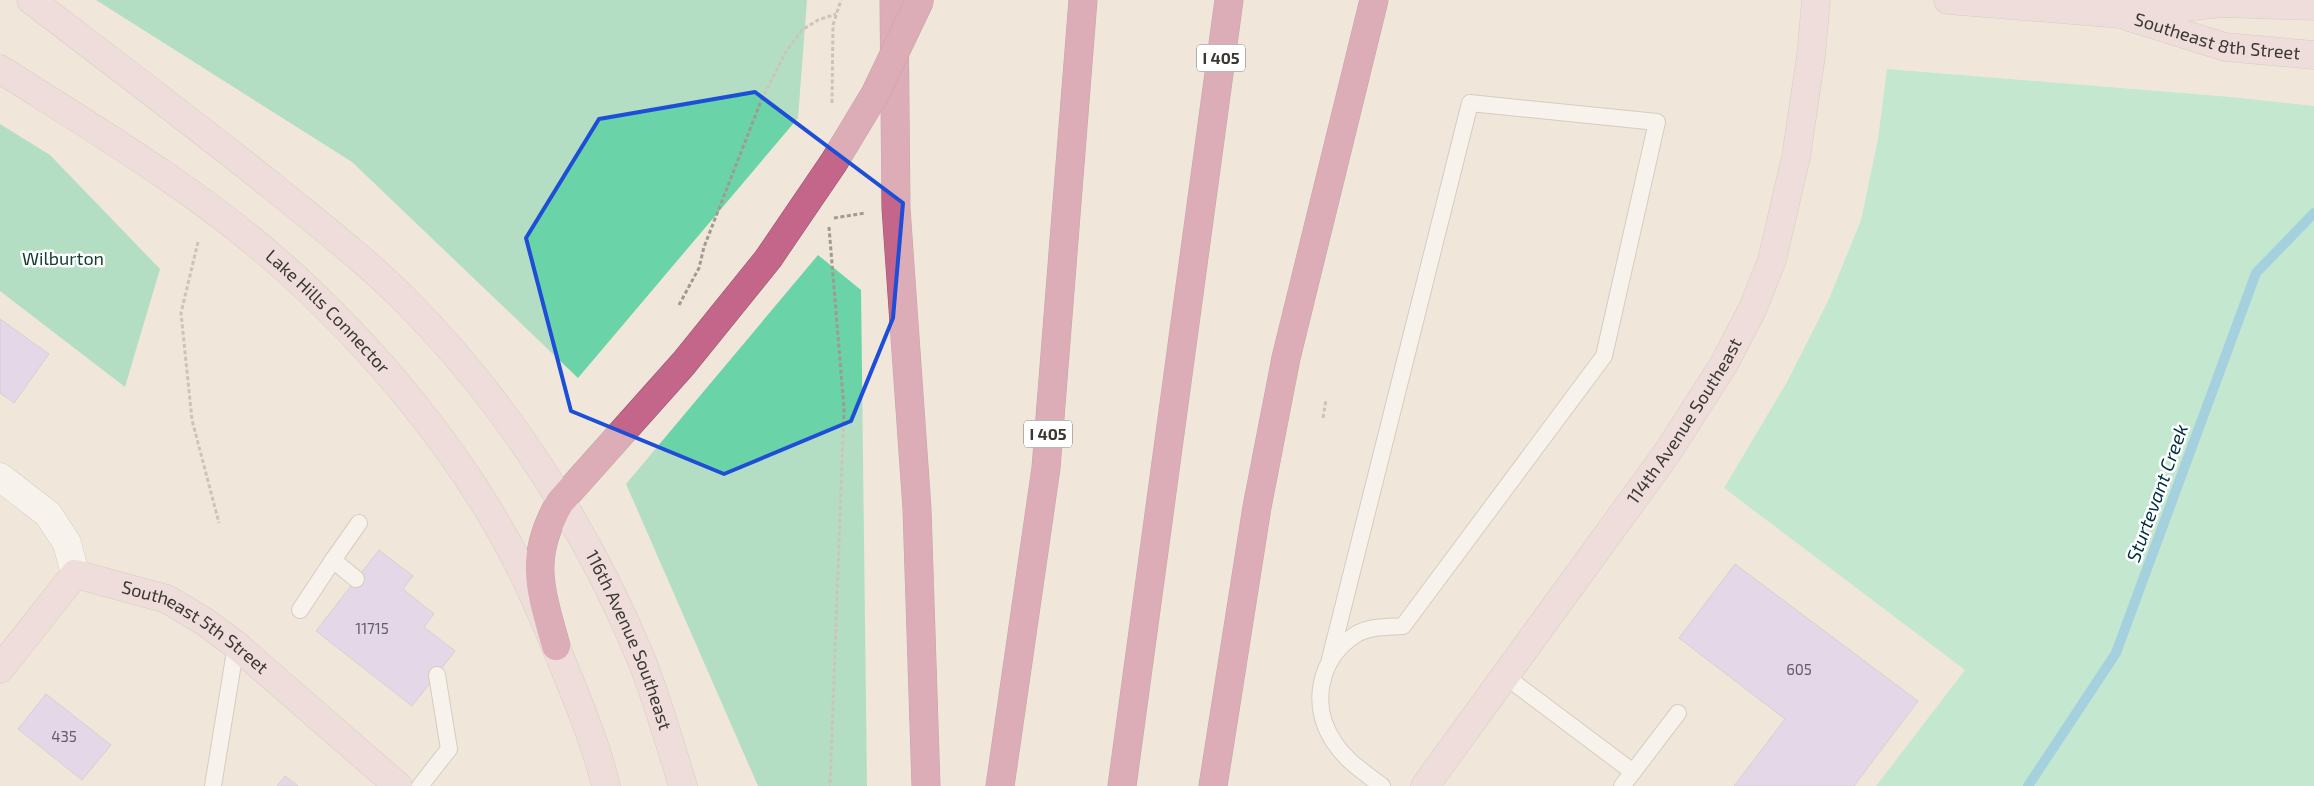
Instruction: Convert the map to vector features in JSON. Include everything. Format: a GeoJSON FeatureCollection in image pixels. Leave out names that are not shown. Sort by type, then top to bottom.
{"type":"FeatureCollection","features":[{"type":"Feature","properties":{"kind":"highway"},"geometry":{"type":"LineString","coordinates":[[894,0],[896,208],[917,510],[926,786]]}},
{"type":"Feature","properties":{"kind":"highway"},"geometry":{"type":"LineString","coordinates":[[556,646],[542,596],[539,568],[548,525],[560,502],[684,363],[768,259],[834,162],[875,94],[920,0]]}},
{"type":"Feature","properties":{"kind":"highway","name":"I 405"},"geometry":{"type":"LineString","coordinates":[[1000,786],[1046,468],[1083,0]]}},
{"type":"Feature","properties":{"kind":"highway","name":"I 405"},"geometry":{"type":"LineString","coordinates":[[1122,786],[1229,0]]}},
{"type":"Feature","properties":{"kind":"highway"},"geometry":{"type":"LineString","coordinates":[[1213,786],[1257,507],[1286,358],[1374,0]]}},
{"type":"Feature","properties":{"kind":"main road"},"geometry":{"type":"LineString","coordinates":[[31,0],[346,245],[404,299],[475,378],[518,435],[560,502]]}},
{"type":"Feature","properties":{"kind":"main road","name":"114th Avenue Southeast"},"geometry":{"type":"LineString","coordinates":[[1425,786],[1667,453],[1724,364],[1753,308],[1772,260],[1796,157],[1811,56],[1816,0]]}},
{"type":"Feature","properties":{"kind":"main road","name":"Southeast 8th Street"},"geometry":{"type":"LineString","coordinates":[[1948,0],[2121,14],[2220,3],[2314,6]]}},
{"type":"Feature","properties":{"kind":"main road","name":"Southeast 8th Street"},"geometry":{"type":"LineString","coordinates":[[2121,14],[2225,47],[2314,55]]}},
{"type":"Feature","properties":{"kind":"main road","name":"Lake Hills Connector"},"geometry":{"type":"LineString","coordinates":[[0,69],[190,192],[278,262],[327,307],[414,405],[450,453],[482,501],[518,564],[556,646]]}},
{"type":"Feature","properties":{"kind":"main road","name":"116th Avenue Southeast"},"geometry":{"type":"LineString","coordinates":[[560,502],[608,586],[642,662],[665,726],[683,786]]}},
{"type":"Feature","properties":{"kind":"main road"},"geometry":{"type":"LineString","coordinates":[[0,669],[75,574]]}},
{"type":"Feature","properties":{"kind":"main road","name":"Southeast 5th Street"},"geometry":{"type":"LineString","coordinates":[[75,574],[167,599],[236,645],[398,786]]}},
{"type":"Feature","properties":{"kind":"main road"},"geometry":{"type":"LineString","coordinates":[[556,646],[580,707],[606,786]]}},
{"type":"Feature","properties":{"kind":"street"},"geometry":{"type":"LineString","coordinates":[[0,477],[48,514],[67,543],[75,574]]}},
{"type":"Feature","properties":{"kind":"lane"},"geometry":{"type":"LineString","coordinates":[[1330,659],[1355,635],[1374,627],[1403,626],[1604,356],[1657,122],[1470,103],[1330,659],[1319,690],[1322,720],[1334,743],[1353,764],[1382,786]]}},
{"type":"Feature","properties":{"kind":"lane"},"geometry":{"type":"LineString","coordinates":[[300,610],[359,523]]}},
{"type":"Feature","properties":{"kind":"lane"},"geometry":{"type":"LineString","coordinates":[[333,560],[356,579]]}},
{"type":"Feature","properties":{"kind":"lane"},"geometry":{"type":"LineString","coordinates":[[213,786],[236,645]]}},
{"type":"Feature","properties":{"kind":"lane"},"geometry":{"type":"LineString","coordinates":[[420,786],[450,749],[437,675]]}},
{"type":"Feature","properties":{"kind":"lane"},"geometry":{"type":"LineString","coordinates":[[1505,676],[1633,772]]}},
{"type":"Feature","properties":{"kind":"lane"},"geometry":{"type":"LineString","coordinates":[[1622,786],[1678,713]]}},
{"type":"Feature","properties":{"kind":"path"},"geometry":{"type":"LineString","coordinates":[[831,112],[833,25],[841,0]]}},
{"type":"Feature","properties":{"kind":"path"},"geometry":{"type":"LineString","coordinates":[[679,305],[699,268],[704,247],[761,101],[785,53],[802,30],[818,20],[836,13]]}},
{"type":"Feature","properties":{"kind":"path"},"geometry":{"type":"LineString","coordinates":[[830,786],[844,409],[829,218],[871,212]]}},
{"type":"Feature","properties":{"kind":"path"},"geometry":{"type":"LineString","coordinates":[[198,242],[181,313],[192,420],[219,523]]}},
{"type":"Feature","properties":{"kind":"path"},"geometry":{"type":"LineString","coordinates":[[1323,418],[1326,400]]}},
{"type":"Feature","properties":{"kind":"highlighted area"},"geometry":{"type":"Polygon","coordinates":[[[755,92],[903,203],[893,318],[851,421],[724,474],[571,411],[526,238],[599,119],[755,92]]]}},
{"type":"Feature","properties":{"kind":"green space"},"geometry":{"type":"Polygon","coordinates":[[[96,0],[807,0],[798,118],[578,378],[352,162],[96,0]]]}},
{"type":"Feature","properties":{"kind":"green space"},"geometry":{"type":"Polygon","coordinates":[[[1887,69],[2231,97],[2314,106],[2314,786],[1876,786],[1965,670],[1724,488],[1787,382],[1829,299],[1861,220],[1878,139],[1887,69]]]}},
{"type":"Feature","properties":{"kind":"green space","name":"Wilburton"},"geometry":{"type":"Polygon","coordinates":[[[0,124],[50,155],[160,269],[125,387],[0,291],[0,124]]]}},
{"type":"Feature","properties":{"kind":"green space"},"geometry":{"type":"Polygon","coordinates":[[[818,255],[861,290],[867,786],[758,786],[626,484],[818,255]]]}},
{"type":"Feature","properties":{"kind":"building"},"geometry":{"type":"Polygon","coordinates":[[[0,319],[49,354],[14,403],[0,393],[0,319]]]}},
{"type":"Feature","properties":{"kind":"building"},"geometry":{"type":"Polygon","coordinates":[[[379,550],[413,576],[403,589],[434,614],[424,627],[455,651],[412,706],[316,631],[379,550]]]}},
{"type":"Feature","properties":{"kind":"building"},"geometry":{"type":"Polygon","coordinates":[[[1735,564],[1918,701],[1854,786],[1734,786],[1785,719],[1679,638],[1735,564]]]}},
{"type":"Feature","properties":{"kind":"building"},"geometry":{"type":"Polygon","coordinates":[[[46,694],[111,745],[82,780],[18,729],[46,694]]]}},
{"type":"Feature","properties":{"kind":"building"},"geometry":{"type":"Polygon","coordinates":[[[285,776],[298,786],[277,786],[285,776]]]}},
{"type":"Feature","properties":{"kind":"waterway","name":"Sturtevant Creek"},"geometry":{"type":"LineString","coordinates":[[2028,786],[2116,653],[2256,273],[2314,213]]}}]}
